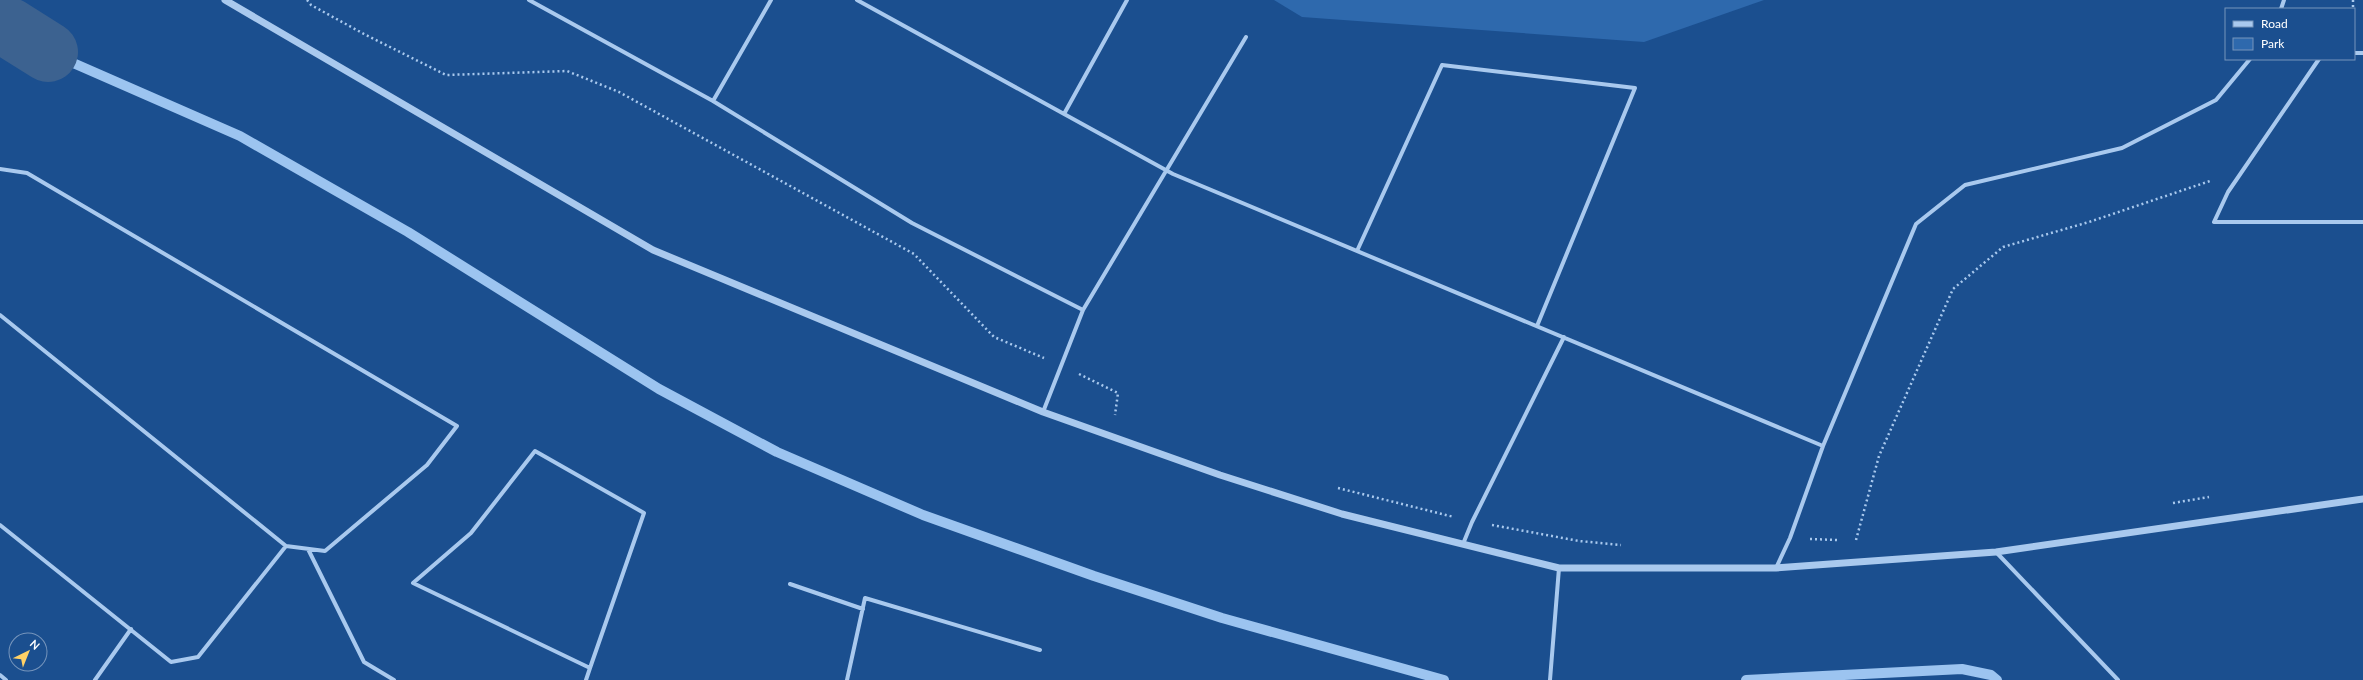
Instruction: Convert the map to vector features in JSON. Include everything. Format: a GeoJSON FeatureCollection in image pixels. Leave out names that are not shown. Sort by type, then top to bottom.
{"type":"FeatureCollection","features":[{"type":"Feature","properties":{"kind":"street"},"geometry":{"type":"LineString","coordinates":[[225,0],[653,250],[1043,412],[1220,475],[1342,514],[1560,568],[1776,568],[1996,552],[2363,499]]}},
{"type":"Feature","properties":{"kind":"street"},"geometry":{"type":"LineString","coordinates":[[529,0],[714,101],[912,223],[1083,310]]}},
{"type":"Feature","properties":{"kind":"street"},"geometry":{"type":"LineString","coordinates":[[714,101],[772,0]]}},
{"type":"Feature","properties":{"kind":"street"},"geometry":{"type":"LineString","coordinates":[[857,0],[1167,170],[1823,446]]}},
{"type":"Feature","properties":{"kind":"street"},"geometry":{"type":"LineString","coordinates":[[1064,114],[1127,0]]}},
{"type":"Feature","properties":{"kind":"street"},"geometry":{"type":"LineString","coordinates":[[1043,412],[1083,310],[1246,37]]}},
{"type":"Feature","properties":{"kind":"street"},"geometry":{"type":"LineString","coordinates":[[1776,568],[1790,538],[1823,446],[1916,224],[1965,185],[2122,148],[2216,100],[2249,60]]}},
{"type":"Feature","properties":{"kind":"street"},"geometry":{"type":"LineString","coordinates":[[2319,60],[2228,192],[2214,222],[2363,222]]}},
{"type":"Feature","properties":{"kind":"street"},"geometry":{"type":"LineString","coordinates":[[1357,251],[1442,65],[1635,88],[1538,326]]}},
{"type":"Feature","properties":{"kind":"street"},"geometry":{"type":"LineString","coordinates":[[0,169],[27,173],[457,426],[427,465],[325,551],[286,546],[0,315]]}},
{"type":"Feature","properties":{"kind":"street"},"geometry":{"type":"LineString","coordinates":[[1463,544],[1472,522],[1564,337]]}},
{"type":"Feature","properties":{"kind":"street"},"geometry":{"type":"LineString","coordinates":[[586,680],[644,513],[535,451],[471,534],[413,584],[590,668]]}},
{"type":"Feature","properties":{"kind":"street"},"geometry":{"type":"LineString","coordinates":[[0,525],[171,662],[198,658],[286,546]]}},
{"type":"Feature","properties":{"kind":"street"},"geometry":{"type":"LineString","coordinates":[[308,549],[364,662],[394,680]]}},
{"type":"Feature","properties":{"kind":"street"},"geometry":{"type":"LineString","coordinates":[[1996,552],[2118,680]]}},
{"type":"Feature","properties":{"kind":"street"},"geometry":{"type":"LineString","coordinates":[[1550,680],[1560,568]]}},
{"type":"Feature","properties":{"kind":"street"},"geometry":{"type":"LineString","coordinates":[[790,584],[862,609]]}},
{"type":"Feature","properties":{"kind":"street"},"geometry":{"type":"LineString","coordinates":[[846,680],[865,598],[1040,650]]}},
{"type":"Feature","properties":{"kind":"street"},"geometry":{"type":"LineString","coordinates":[[95,680],[131,629]]}},
{"type":"Feature","properties":{"kind":"street"},"geometry":{"type":"LineString","coordinates":[[0,675],[6,680]]}},
{"type":"Feature","properties":{"kind":"path"},"geometry":{"type":"LineString","coordinates":[[1863,541],[1856,541],[1879,456],[1953,289],[2003,247],[2089,222],[2218,178]]}},
{"type":"Feature","properties":{"kind":"path"},"geometry":{"type":"LineString","coordinates":[[2164,504],[2211,497]]}},
{"type":"Feature","properties":{"kind":"green space"},"geometry":{"type":"Polygon","coordinates":[[[1274,0],[1764,0],[1644,42],[1302,17],[1274,0]]]}},
{"type":"Feature","properties":{"kind":"waterway"},"geometry":{"type":"LineString","coordinates":[[0,25],[10,28],[48,52]]}},
{"type":"Feature","properties":{"kind":"waterway"},"geometry":{"type":"LineString","coordinates":[[48,52],[240,136],[408,232],[659,389],[777,452],[923,515],[1094,576],[1222,618],[1444,680]]}},
{"type":"Feature","properties":{"kind":"waterway"},"geometry":{"type":"LineString","coordinates":[[1746,680],[1962,669],[1991,675],[1997,680]]}}]}
